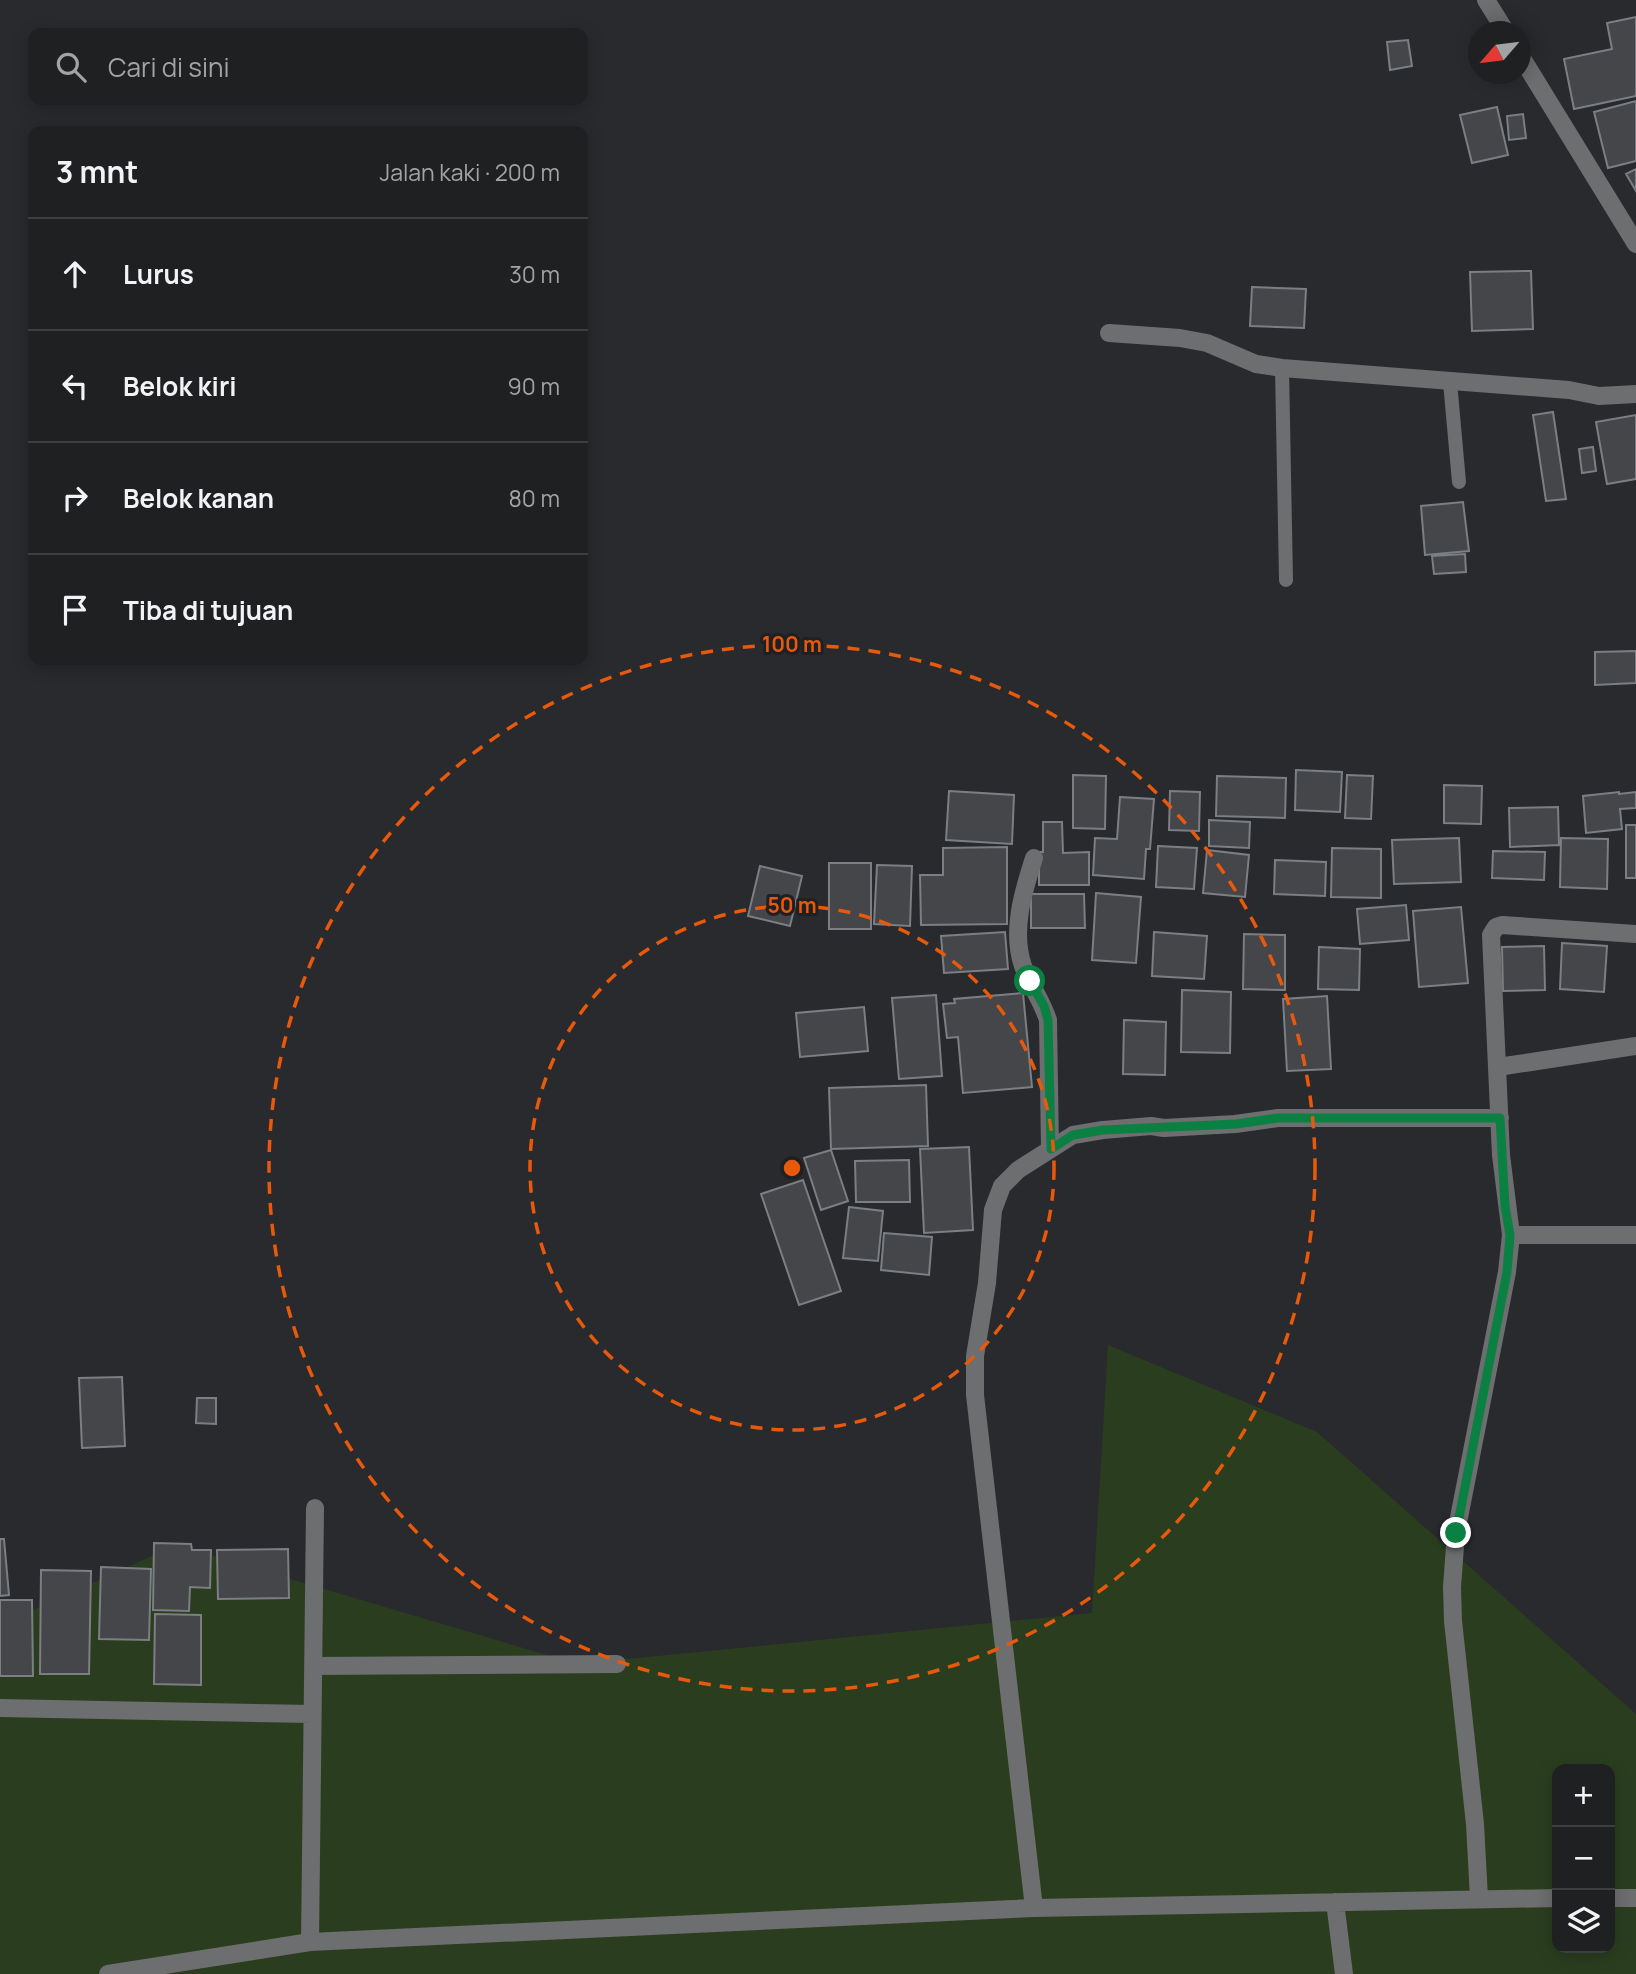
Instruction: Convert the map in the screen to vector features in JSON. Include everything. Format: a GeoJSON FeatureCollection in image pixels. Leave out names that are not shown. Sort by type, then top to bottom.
{"type":"FeatureCollection","features":[{"type":"Feature","properties":{"kind":"street"},"geometry":{"type":"LineString","coordinates":[[1486,0],[1499,21]]}},
{"type":"Feature","properties":{"kind":"street"},"geometry":{"type":"LineString","coordinates":[[1531,71],[1636,244]]}},
{"type":"Feature","properties":{"kind":"street"},"geometry":{"type":"LineString","coordinates":[[1109,333],[1180,338],[1207,343],[1256,364],[1282,368],[1569,390],[1599,396],[1636,394]]}},
{"type":"Feature","properties":{"kind":"street"},"geometry":{"type":"LineString","coordinates":[[1034,858],[1023,893],[1019,952],[1048,1020],[1051,1149]]}},
{"type":"Feature","properties":{"kind":"street"},"geometry":{"type":"LineString","coordinates":[[1479,1898],[1475,1824],[1453,1621],[1452,1587],[1456,1533],[1507,1272],[1510,1235],[1505,1206],[1491,939],[1496,927],[1502,925],[1636,934]]}},
{"type":"Feature","properties":{"kind":"street"},"geometry":{"type":"LineString","coordinates":[[1498,1066],[1636,1046]]}},
{"type":"Feature","properties":{"kind":"street"},"geometry":{"type":"LineString","coordinates":[[1034,1908],[975,1395],[975,1356],[987,1283],[993,1210],[1002,1186],[1018,1170],[1073,1135],[1103,1130],[1236,1124],[1278,1118],[1500,1118]]}},
{"type":"Feature","properties":{"kind":"street"},"geometry":{"type":"LineString","coordinates":[[1510,1235],[1636,1235]]}},
{"type":"Feature","properties":{"kind":"street"},"geometry":{"type":"LineString","coordinates":[[310,1942],[315,1508]]}},
{"type":"Feature","properties":{"kind":"street"},"geometry":{"type":"LineString","coordinates":[[313,1667],[617,1664]]}},
{"type":"Feature","properties":{"kind":"street"},"geometry":{"type":"LineString","coordinates":[[0,1709],[312,1714]]}},
{"type":"Feature","properties":{"kind":"street"},"geometry":{"type":"LineString","coordinates":[[108,1974],[310,1942],[1034,1908],[1552,1898]]}},
{"type":"Feature","properties":{"kind":"street"},"geometry":{"type":"LineString","coordinates":[[1615,1898],[1636,1898]]}},
{"type":"Feature","properties":{"kind":"street"},"geometry":{"type":"LineString","coordinates":[[1335,1902],[1344,1974]]}},
{"type":"Feature","properties":{"kind":"lane"},"geometry":{"type":"LineString","coordinates":[[1282,368],[1286,580]]}},
{"type":"Feature","properties":{"kind":"lane"},"geometry":{"type":"LineString","coordinates":[[1450,382],[1459,482]]}},
{"type":"Feature","properties":{"kind":"green space"},"geometry":{"type":"Polygon","coordinates":[[[1108,1345],[1317,1432],[1636,1714],[1636,1974],[0,1974],[0,1625],[176,1545],[577,1664],[1092,1613],[1108,1345]]]}},
{"type":"Feature","properties":{"kind":"building"},"geometry":{"type":"Polygon","coordinates":[[[1636,17],[1636,96],[1574,109],[1564,59],[1612,49],[1607,23],[1636,17]]]}},
{"type":"Feature","properties":{"kind":"building"},"geometry":{"type":"Polygon","coordinates":[[[1408,40],[1412,66],[1390,70],[1387,42],[1408,40]]]}},
{"type":"Feature","properties":{"kind":"building"},"geometry":{"type":"Polygon","coordinates":[[[1636,101],[1636,161],[1608,168],[1594,112],[1636,101]]]}},
{"type":"Feature","properties":{"kind":"building"},"geometry":{"type":"Polygon","coordinates":[[[1497,107],[1508,155],[1472,163],[1460,115],[1497,107]]]}},
{"type":"Feature","properties":{"kind":"building"},"geometry":{"type":"Polygon","coordinates":[[[1523,114],[1526,138],[1509,140],[1507,116],[1523,114]]]}},
{"type":"Feature","properties":{"kind":"building"},"geometry":{"type":"Polygon","coordinates":[[[1636,169],[1636,191],[1626,174],[1636,169]]]}},
{"type":"Feature","properties":{"kind":"building"},"geometry":{"type":"Polygon","coordinates":[[[1531,271],[1533,329],[1472,331],[1470,272],[1531,271]]]}},
{"type":"Feature","properties":{"kind":"building"},"geometry":{"type":"Polygon","coordinates":[[[1252,287],[1306,289],[1304,328],[1250,326],[1252,287]]]}},
{"type":"Feature","properties":{"kind":"building"},"geometry":{"type":"Polygon","coordinates":[[[1553,412],[1566,499],[1546,501],[1533,415],[1553,412]]]}},
{"type":"Feature","properties":{"kind":"building"},"geometry":{"type":"Polygon","coordinates":[[[1636,415],[1636,479],[1607,484],[1596,422],[1636,415]]]}},
{"type":"Feature","properties":{"kind":"building"},"geometry":{"type":"Polygon","coordinates":[[[1593,447],[1596,471],[1582,473],[1579,449],[1593,447]]]}},
{"type":"Feature","properties":{"kind":"building"},"geometry":{"type":"Polygon","coordinates":[[[1463,502],[1469,551],[1425,555],[1421,506],[1463,502]]]}},
{"type":"Feature","properties":{"kind":"building"},"geometry":{"type":"Polygon","coordinates":[[[1465,554],[1466,572],[1434,574],[1432,556],[1465,554]]]}},
{"type":"Feature","properties":{"kind":"building"},"geometry":{"type":"Polygon","coordinates":[[[1636,651],[1636,683],[1595,685],[1595,652],[1636,651]]]}},
{"type":"Feature","properties":{"kind":"building"},"geometry":{"type":"Polygon","coordinates":[[[1296,770],[1342,772],[1340,812],[1295,810],[1296,770]]]}},
{"type":"Feature","properties":{"kind":"building"},"geometry":{"type":"Polygon","coordinates":[[[1073,775],[1106,776],[1105,829],[1073,828],[1073,775]]]}},
{"type":"Feature","properties":{"kind":"building"},"geometry":{"type":"Polygon","coordinates":[[[1347,775],[1373,776],[1371,819],[1345,818],[1347,775]]]}},
{"type":"Feature","properties":{"kind":"building"},"geometry":{"type":"Polygon","coordinates":[[[1217,776],[1286,778],[1285,818],[1216,816],[1217,776]]]}},
{"type":"Feature","properties":{"kind":"building"},"geometry":{"type":"Polygon","coordinates":[[[1444,785],[1482,786],[1481,824],[1444,823],[1444,785]]]}},
{"type":"Feature","properties":{"kind":"building"},"geometry":{"type":"Polygon","coordinates":[[[949,791],[1014,795],[1012,844],[946,840],[949,791]]]}},
{"type":"Feature","properties":{"kind":"building"},"geometry":{"type":"Polygon","coordinates":[[[1170,791],[1200,792],[1199,831],[1169,830],[1170,791]]]}},
{"type":"Feature","properties":{"kind":"building"},"geometry":{"type":"Polygon","coordinates":[[[1636,792],[1636,808],[1620,809],[1622,829],[1586,833],[1583,796],[1636,792]]]}},
{"type":"Feature","properties":{"kind":"building"},"geometry":{"type":"Polygon","coordinates":[[[1120,797],[1154,799],[1150,849],[1146,849],[1144,879],[1093,875],[1095,838],[1117,839],[1120,797]]]}},
{"type":"Feature","properties":{"kind":"building"},"geometry":{"type":"Polygon","coordinates":[[[1558,807],[1559,845],[1510,847],[1509,808],[1558,807]]]}},
{"type":"Feature","properties":{"kind":"building"},"geometry":{"type":"Polygon","coordinates":[[[1209,820],[1250,822],[1249,848],[1209,846],[1209,820]]]}},
{"type":"Feature","properties":{"kind":"building"},"geometry":{"type":"Polygon","coordinates":[[[1043,822],[1062,822],[1063,853],[1089,852],[1089,885],[1039,885],[1043,822]]]}},
{"type":"Feature","properties":{"kind":"building"},"geometry":{"type":"Polygon","coordinates":[[[1626,825],[1636,825],[1636,878],[1626,878],[1626,825]]]}},
{"type":"Feature","properties":{"kind":"building"},"geometry":{"type":"Polygon","coordinates":[[[1459,838],[1461,882],[1394,884],[1392,840],[1459,838]]]}},
{"type":"Feature","properties":{"kind":"building"},"geometry":{"type":"Polygon","coordinates":[[[1561,838],[1608,839],[1607,889],[1560,887],[1561,838]]]}},
{"type":"Feature","properties":{"kind":"building"},"geometry":{"type":"Polygon","coordinates":[[[1158,846],[1197,848],[1194,889],[1156,887],[1158,846]]]}},
{"type":"Feature","properties":{"kind":"building"},"geometry":{"type":"Polygon","coordinates":[[[1007,847],[1007,924],[921,925],[920,875],[943,875],[943,848],[1007,847]]]}},
{"type":"Feature","properties":{"kind":"building"},"geometry":{"type":"Polygon","coordinates":[[[1332,848],[1381,849],[1381,898],[1331,897],[1332,848]]]}},
{"type":"Feature","properties":{"kind":"building"},"geometry":{"type":"Polygon","coordinates":[[[1207,850],[1249,855],[1245,897],[1203,893],[1207,850]]]}},
{"type":"Feature","properties":{"kind":"building"},"geometry":{"type":"Polygon","coordinates":[[[1493,851],[1545,852],[1544,880],[1492,878],[1493,851]]]}},
{"type":"Feature","properties":{"kind":"building"},"geometry":{"type":"Polygon","coordinates":[[[1275,860],[1326,862],[1325,896],[1274,894],[1275,860]]]}},
{"type":"Feature","properties":{"kind":"building"},"geometry":{"type":"Polygon","coordinates":[[[829,863],[871,863],[871,929],[829,929],[829,863]]]}},
{"type":"Feature","properties":{"kind":"building"},"geometry":{"type":"Polygon","coordinates":[[[877,865],[912,866],[910,926],[874,924],[877,865]]]}},
{"type":"Feature","properties":{"kind":"building"},"geometry":{"type":"Polygon","coordinates":[[[760,866],[802,876],[790,926],[748,916],[760,866]]]}},
{"type":"Feature","properties":{"kind":"building"},"geometry":{"type":"Polygon","coordinates":[[[1096,893],[1141,897],[1136,963],[1092,960],[1096,893]]]}},
{"type":"Feature","properties":{"kind":"building"},"geometry":{"type":"Polygon","coordinates":[[[1031,894],[1084,894],[1085,928],[1031,928],[1031,894]]]}},
{"type":"Feature","properties":{"kind":"building"},"geometry":{"type":"Polygon","coordinates":[[[1406,905],[1409,940],[1360,944],[1357,909],[1406,905]]]}},
{"type":"Feature","properties":{"kind":"building"},"geometry":{"type":"Polygon","coordinates":[[[1461,907],[1468,983],[1419,987],[1413,911],[1461,907]]]}},
{"type":"Feature","properties":{"kind":"building"},"geometry":{"type":"Polygon","coordinates":[[[1005,932],[1008,969],[944,973],[941,936],[1005,932]]]}},
{"type":"Feature","properties":{"kind":"building"},"geometry":{"type":"Polygon","coordinates":[[[1154,932],[1207,936],[1204,979],[1152,976],[1154,932]]]}},
{"type":"Feature","properties":{"kind":"building"},"geometry":{"type":"Polygon","coordinates":[[[1244,934],[1285,935],[1285,990],[1243,989],[1244,934]]]}},
{"type":"Feature","properties":{"kind":"building"},"geometry":{"type":"Polygon","coordinates":[[[1562,943],[1607,946],[1604,992],[1560,989],[1562,943]]]}},
{"type":"Feature","properties":{"kind":"building"},"geometry":{"type":"Polygon","coordinates":[[[1544,946],[1545,990],[1503,991],[1502,947],[1544,946]]]}},
{"type":"Feature","properties":{"kind":"building"},"geometry":{"type":"Polygon","coordinates":[[[1319,947],[1360,949],[1359,990],[1318,989],[1319,947]]]}},
{"type":"Feature","properties":{"kind":"building"},"geometry":{"type":"Polygon","coordinates":[[[1182,990],[1231,992],[1230,1053],[1181,1052],[1182,990]]]}},
{"type":"Feature","properties":{"kind":"building"},"geometry":{"type":"Polygon","coordinates":[[[1023,993],[1032,1087],[963,1093],[958,1037],[947,1038],[943,1004],[955,1003],[954,999],[1023,993]]]}},
{"type":"Feature","properties":{"kind":"building"},"geometry":{"type":"Polygon","coordinates":[[[936,995],[942,1076],[899,1079],[892,998],[936,995]]]}},
{"type":"Feature","properties":{"kind":"building"},"geometry":{"type":"Polygon","coordinates":[[[1327,996],[1331,1069],[1287,1071],[1283,999],[1327,996]]]}},
{"type":"Feature","properties":{"kind":"building"},"geometry":{"type":"Polygon","coordinates":[[[864,1007],[868,1051],[800,1057],[796,1013],[864,1007]]]}},
{"type":"Feature","properties":{"kind":"building"},"geometry":{"type":"Polygon","coordinates":[[[1124,1020],[1166,1022],[1165,1075],[1123,1074],[1124,1020]]]}},
{"type":"Feature","properties":{"kind":"building"},"geometry":{"type":"Polygon","coordinates":[[[926,1085],[928,1146],[831,1149],[829,1088],[926,1085]]]}},
{"type":"Feature","properties":{"kind":"building"},"geometry":{"type":"Polygon","coordinates":[[[969,1147],[973,1230],[924,1233],[920,1149],[969,1147]]]}},
{"type":"Feature","properties":{"kind":"building"},"geometry":{"type":"Polygon","coordinates":[[[831,1150],[848,1201],[821,1210],[804,1158],[831,1150]]]}},
{"type":"Feature","properties":{"kind":"building"},"geometry":{"type":"Polygon","coordinates":[[[909,1160],[910,1202],[856,1202],[855,1161],[909,1160]]]}},
{"type":"Feature","properties":{"kind":"building"},"geometry":{"type":"Polygon","coordinates":[[[803,1180],[841,1291],[799,1305],[761,1194],[803,1180]]]}},
{"type":"Feature","properties":{"kind":"building"},"geometry":{"type":"Polygon","coordinates":[[[849,1207],[883,1211],[878,1261],[843,1258],[849,1207]]]}},
{"type":"Feature","properties":{"kind":"building"},"geometry":{"type":"Polygon","coordinates":[[[884,1233],[932,1237],[929,1275],[881,1270],[884,1233]]]}},
{"type":"Feature","properties":{"kind":"building"},"geometry":{"type":"Polygon","coordinates":[[[122,1377],[125,1446],[82,1448],[79,1378],[122,1377]]]}},
{"type":"Feature","properties":{"kind":"building"},"geometry":{"type":"Polygon","coordinates":[[[197,1398],[216,1398],[216,1424],[196,1423],[197,1398]]]}},
{"type":"Feature","properties":{"kind":"building"},"geometry":{"type":"Polygon","coordinates":[[[0,1539],[4,1539],[9,1595],[0,1596],[0,1539]]]}},
{"type":"Feature","properties":{"kind":"building"},"geometry":{"type":"Polygon","coordinates":[[[154,1543],[191,1544],[192,1550],[211,1550],[210,1588],[190,1587],[189,1611],[153,1610],[154,1543]]]}},
{"type":"Feature","properties":{"kind":"building"},"geometry":{"type":"Polygon","coordinates":[[[288,1549],[289,1598],[218,1599],[217,1550],[288,1549]]]}},
{"type":"Feature","properties":{"kind":"building"},"geometry":{"type":"Polygon","coordinates":[[[101,1567],[151,1569],[149,1640],[99,1639],[101,1567]]]}},
{"type":"Feature","properties":{"kind":"building"},"geometry":{"type":"Polygon","coordinates":[[[41,1570],[91,1571],[89,1674],[40,1674],[41,1570]]]}},
{"type":"Feature","properties":{"kind":"building"},"geometry":{"type":"Polygon","coordinates":[[[0,1600],[32,1600],[33,1676],[0,1676],[0,1600]]]}},
{"type":"Feature","properties":{"kind":"building"},"geometry":{"type":"Polygon","coordinates":[[[155,1614],[201,1615],[201,1685],[154,1684],[155,1614]]]}},
{"type":"Feature","properties":{"kind":"route"},"geometry":{"type":"LineString","coordinates":[[1030,981],[1044,1006],[1048,1020],[1051,1149],[1073,1135],[1151,1126],[1164,1128],[1236,1124],[1278,1118],[1500,1118],[1505,1206],[1510,1235],[1507,1272],[1456,1533]]}}]}
